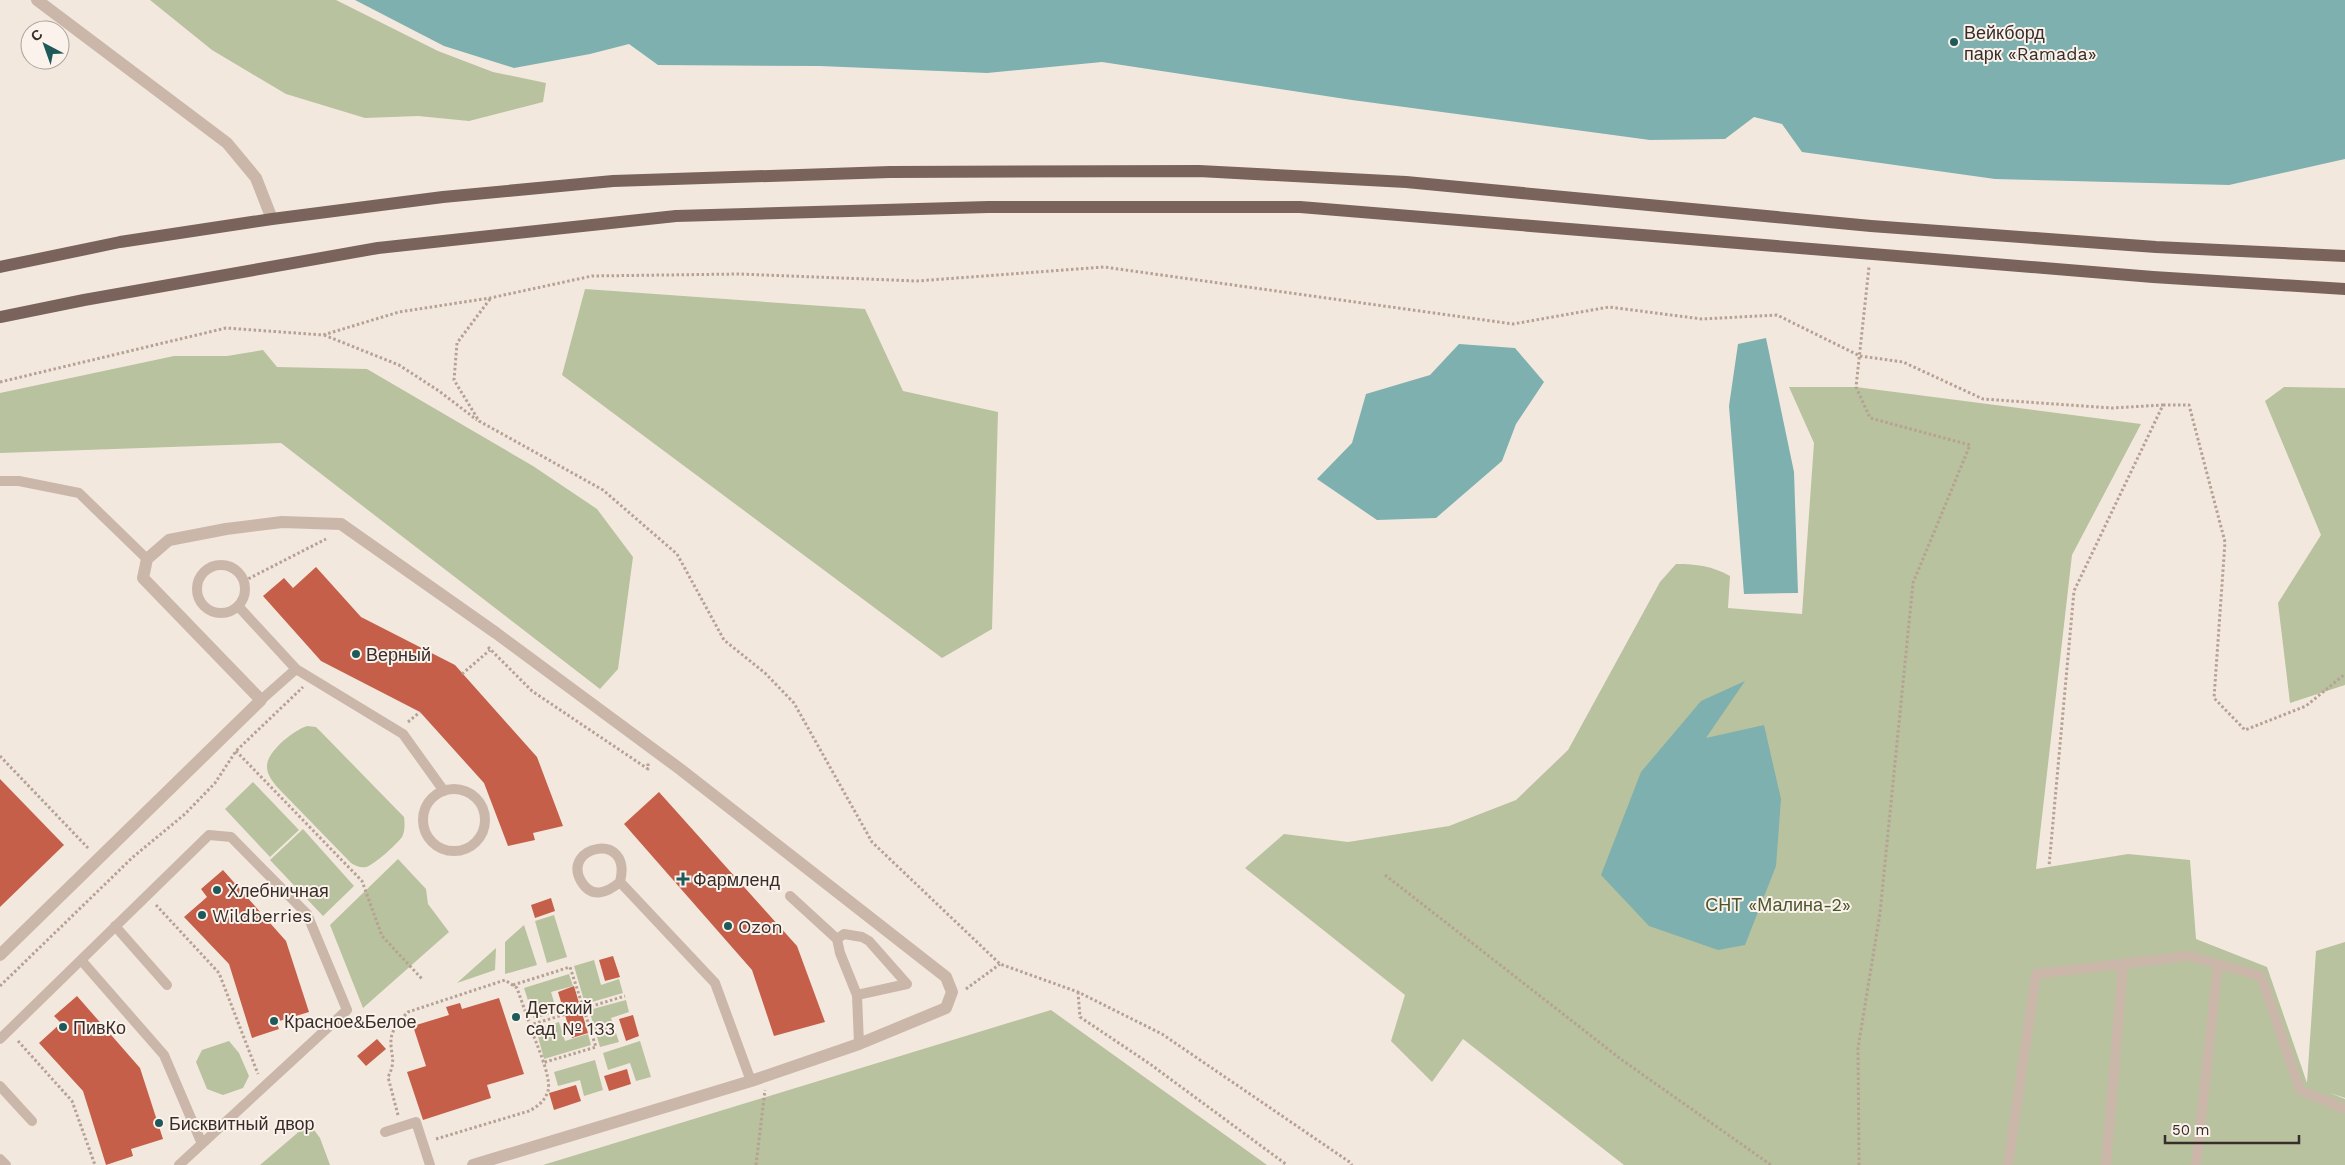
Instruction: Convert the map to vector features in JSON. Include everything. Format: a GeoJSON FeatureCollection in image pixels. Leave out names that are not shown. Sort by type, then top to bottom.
{"type":"FeatureCollection","features":[{"type":"Feature","properties":{"kind":"main road"},"geometry":{"type":"LineString","coordinates":[[0,266],[120,242],[272,219],[443,197],[613,181],[890,172],[1199,171],[1406,182],[1891,227],[2156,246],[2345,256]]}},
{"type":"Feature","properties":{"kind":"main road"},"geometry":{"type":"LineString","coordinates":[[0,317],[84,300],[378,248],[676,216],[988,207],[1300,207],[2153,277],[2345,289]]}},
{"type":"Feature","properties":{"kind":"street"},"geometry":{"type":"LineString","coordinates":[[37,0],[227,143],[256,178],[272,219]]}},
{"type":"Feature","properties":{"kind":"street"},"geometry":{"type":"LineString","coordinates":[[0,955],[261,700],[144,578],[147,559],[169,540],[226,529],[282,522],[341,524],[496,633],[647,745],[946,977],[952,992],[946,1008],[859,1044],[768,1075],[473,1165]]}},
{"type":"Feature","properties":{"kind":"lane"},"geometry":{"type":"LineString","coordinates":[[0,481],[19,481],[79,493],[147,559]]}},
{"type":"Feature","properties":{"kind":"lane"},"geometry":{"type":"LineString","coordinates":[[223,564],[236,570],[244,581],[245,594],[238,606],[226,613],[212,612],[201,603],[196,590],[200,577],[210,567],[223,564]]}},
{"type":"Feature","properties":{"kind":"lane"},"geometry":{"type":"LineString","coordinates":[[238,606],[296,668],[403,734],[444,791]]}},
{"type":"Feature","properties":{"kind":"lane"},"geometry":{"type":"LineString","coordinates":[[261,700],[296,668]]}},
{"type":"Feature","properties":{"kind":"lane"},"geometry":{"type":"LineString","coordinates":[[460,790],[467,793],[475,797],[484,810],[484,826],[477,841],[464,850],[448,851],[440,848],[433,844],[424,830],[423,814],[430,800],[444,791],[460,790]]}},
{"type":"Feature","properties":{"kind":"lane"},"geometry":{"type":"LineString","coordinates":[[0,1039],[209,835],[232,837],[306,914],[347,1010],[179,1165]]}},
{"type":"Feature","properties":{"kind":"lane"},"geometry":{"type":"LineString","coordinates":[[598,848],[611,850],[620,858],[623,870],[620,882],[609,892],[595,892],[584,887],[578,876],[579,862],[587,852],[598,848]]}},
{"type":"Feature","properties":{"kind":"lane"},"geometry":{"type":"LineString","coordinates":[[620,882],[714,983],[751,1080]]}},
{"type":"Feature","properties":{"kind":"lane"},"geometry":{"type":"LineString","coordinates":[[790,896],[837,939],[840,953],[857,995],[859,1044]]}},
{"type":"Feature","properties":{"kind":"lane"},"geometry":{"type":"LineString","coordinates":[[115,926],[167,985]]}},
{"type":"Feature","properties":{"kind":"lane"},"geometry":{"type":"LineString","coordinates":[[837,939],[844,934],[862,936],[869,941],[907,984],[857,995]]}},
{"type":"Feature","properties":{"kind":"lane"},"geometry":{"type":"LineString","coordinates":[[2008,1165],[2036,974],[2189,956],[2261,976],[2300,1090],[2345,1109]]}},
{"type":"Feature","properties":{"kind":"lane"},"geometry":{"type":"LineString","coordinates":[[81,960],[164,1055],[202,1144]]}},
{"type":"Feature","properties":{"kind":"lane"},"geometry":{"type":"LineString","coordinates":[[2106,1165],[2122,964]]}},
{"type":"Feature","properties":{"kind":"lane"},"geometry":{"type":"LineString","coordinates":[[2196,1165],[2218,964]]}},
{"type":"Feature","properties":{"kind":"lane"},"geometry":{"type":"LineString","coordinates":[[0,1086],[32,1121]]}},
{"type":"Feature","properties":{"kind":"lane"},"geometry":{"type":"LineString","coordinates":[[384,1132],[416,1122],[430,1165]]}},
{"type":"Feature","properties":{"kind":"lane"},"geometry":{"type":"LineString","coordinates":[[0,1159],[6,1165]]}},
{"type":"Feature","properties":{"kind":"path"},"geometry":{"type":"LineString","coordinates":[[1859,1165],[1858,1048],[1880,913],[1913,582],[1970,445],[1870,418],[1856,387],[1871,254]]}},
{"type":"Feature","properties":{"kind":"path"},"geometry":{"type":"LineString","coordinates":[[323,335],[399,312],[490,298],[592,276],[739,274],[917,282],[1104,267],[1514,324],[1609,307],[1702,319],[1777,315],[1860,356],[1903,362],[1983,399],[2112,408],[2189,404],[2225,542],[2214,698],[2245,730],[2306,706],[2345,674]]}},
{"type":"Feature","properties":{"kind":"path"},"geometry":{"type":"LineString","coordinates":[[479,421],[454,380],[457,343],[490,298]]}},
{"type":"Feature","properties":{"kind":"path"},"geometry":{"type":"LineString","coordinates":[[0,382],[226,328],[323,335],[399,365],[439,391],[479,421],[603,490],[677,554],[724,640],[765,673],[794,703],[872,842],[1000,964],[1078,992],[1162,1034],[1352,1165]]}},
{"type":"Feature","properties":{"kind":"path"},"geometry":{"type":"LineString","coordinates":[[2048,866],[2074,591],[2163,405]]}},
{"type":"Feature","properties":{"kind":"path"},"geometry":{"type":"LineString","coordinates":[[244,581],[333,536]]}},
{"type":"Feature","properties":{"kind":"path"},"geometry":{"type":"LineString","coordinates":[[486,645],[532,691],[648,769],[647,745]]}},
{"type":"Feature","properties":{"kind":"path"},"geometry":{"type":"LineString","coordinates":[[462,674],[490,650]]}},
{"type":"Feature","properties":{"kind":"path"},"geometry":{"type":"LineString","coordinates":[[0,986],[133,858],[185,814],[215,783],[236,751],[312,679]]}},
{"type":"Feature","properties":{"kind":"path"},"geometry":{"type":"LineString","coordinates":[[236,751],[362,881],[382,936],[423,980]]}},
{"type":"Feature","properties":{"kind":"path"},"geometry":{"type":"LineString","coordinates":[[0,756],[88,848]]}},
{"type":"Feature","properties":{"kind":"path"},"geometry":{"type":"LineString","coordinates":[[1385,875],[1622,1060],[1771,1165]]}},
{"type":"Feature","properties":{"kind":"path"},"geometry":{"type":"LineString","coordinates":[[155,904],[219,973],[260,1080]]}},
{"type":"Feature","properties":{"kind":"path"},"geometry":{"type":"LineString","coordinates":[[965,990],[1000,964]]}},
{"type":"Feature","properties":{"kind":"path"},"geometry":{"type":"LineString","coordinates":[[514,985],[570,967],[596,1047],[542,1063]]}},
{"type":"Feature","properties":{"kind":"path"},"geometry":{"type":"LineString","coordinates":[[402,1126],[388,1077],[393,1067],[394,1058],[391,1038],[399,1022],[408,1012],[499,981],[504,980],[514,985],[517,988],[548,1081],[548,1091],[539,1106],[529,1111],[428,1142]]}},
{"type":"Feature","properties":{"kind":"path"},"geometry":{"type":"LineString","coordinates":[[1078,992],[1080,1017],[1150,1064],[1287,1165]]}},
{"type":"Feature","properties":{"kind":"path"},"geometry":{"type":"LineString","coordinates":[[530,1025],[625,996]]}},
{"type":"Feature","properties":{"kind":"path"},"geometry":{"type":"LineString","coordinates":[[15,1038],[72,1100],[95,1165]]}},
{"type":"Feature","properties":{"kind":"path"},"geometry":{"type":"LineString","coordinates":[[756,1165],[768,1075]]}},
{"type":"Feature","properties":{"kind":"green space"},"geometry":{"type":"Polygon","coordinates":[[[150,0],[336,0],[438,51],[493,72],[546,83],[543,102],[469,121],[418,116],[365,118],[286,94],[212,50],[150,0]]]}},
{"type":"Feature","properties":{"kind":"green space"},"geometry":{"type":"Polygon","coordinates":[[[585,289],[865,309],[903,391],[998,412],[992,629],[942,658],[562,375],[585,289]]]}},
{"type":"Feature","properties":{"kind":"green space"},"geometry":{"type":"Polygon","coordinates":[[[263,350],[277,367],[367,369],[533,466],[597,509],[633,557],[618,669],[600,689],[281,443],[0,453],[0,393],[174,356],[227,356],[263,350]]]}},
{"type":"Feature","properties":{"kind":"green space","name":"СНТ «Малина-2»"},"geometry":{"type":"Polygon","coordinates":[[[1789,387],[1856,387],[2141,424],[2072,555],[2036,869],[2128,854],[2190,860],[2196,939],[2267,967],[2307,1083],[2316,951],[2345,942],[2345,1098],[2330,1093],[2345,1099],[2345,1165],[1624,1165],[1463,1039],[1432,1082],[1391,1041],[1405,995],[1245,868],[1284,834],[1348,842],[1449,826],[1516,800],[1568,750],[1660,582],[1676,564],[1704,566],[1730,576],[1728,608],[1802,614],[1814,443],[1789,387]]]}},
{"type":"Feature","properties":{"kind":"green space"},"geometry":{"type":"Polygon","coordinates":[[[2284,387],[2345,388],[2345,685],[2290,703],[2278,603],[2321,535],[2265,401],[2284,387]]]}},
{"type":"Feature","properties":{"kind":"green space"},"geometry":{"type":"Polygon","coordinates":[[[307,726],[316,727],[404,817],[402,837],[385,854],[366,867],[356,866],[351,863],[278,788],[269,776],[267,770],[268,761],[276,748],[295,732],[307,726]]]}},
{"type":"Feature","properties":{"kind":"green space"},"geometry":{"type":"Polygon","coordinates":[[[253,782],[299,830],[270,857],[225,809],[253,782]]]}},
{"type":"Feature","properties":{"kind":"green space"},"geometry":{"type":"Polygon","coordinates":[[[303,829],[354,886],[323,916],[270,860],[303,829]]]}},
{"type":"Feature","properties":{"kind":"green space"},"geometry":{"type":"Polygon","coordinates":[[[398,859],[426,889],[428,904],[449,932],[363,1008],[330,925],[398,859]]]}},
{"type":"Feature","properties":{"kind":"green space"},"geometry":{"type":"Polygon","coordinates":[[[554,915],[567,957],[547,963],[535,921],[554,915]]]}},
{"type":"Feature","properties":{"kind":"green space"},"geometry":{"type":"Polygon","coordinates":[[[524,925],[537,965],[505,974],[505,942],[524,925]]]}},
{"type":"Feature","properties":{"kind":"green space"},"geometry":{"type":"Polygon","coordinates":[[[496,948],[495,970],[457,983],[496,948]]]}},
{"type":"Feature","properties":{"kind":"green space"},"geometry":{"type":"Polygon","coordinates":[[[594,960],[601,985],[619,979],[623,993],[585,1004],[574,966],[594,960]]]}},
{"type":"Feature","properties":{"kind":"green space"},"geometry":{"type":"Polygon","coordinates":[[[569,974],[573,986],[551,992],[557,1012],[534,1019],[524,988],[569,974]]]}},
{"type":"Feature","properties":{"kind":"green space"},"geometry":{"type":"Polygon","coordinates":[[[626,1000],[629,1012],[611,1018],[619,1042],[600,1047],[589,1010],[626,1000]]]}},
{"type":"Feature","properties":{"kind":"green space"},"geometry":{"type":"Polygon","coordinates":[[[1051,1010],[1267,1165],[543,1165],[1051,1010]]]}},
{"type":"Feature","properties":{"kind":"green space"},"geometry":{"type":"Polygon","coordinates":[[[559,1022],[565,1041],[588,1034],[591,1045],[544,1059],[536,1029],[559,1022]]]}},
{"type":"Feature","properties":{"kind":"green space"},"geometry":{"type":"Polygon","coordinates":[[[229,1041],[239,1053],[249,1076],[243,1088],[223,1095],[207,1089],[196,1062],[202,1050],[229,1041]]]}},
{"type":"Feature","properties":{"kind":"green space"},"geometry":{"type":"Polygon","coordinates":[[[640,1041],[651,1077],[636,1081],[630,1063],[608,1070],[603,1053],[640,1041]]]}},
{"type":"Feature","properties":{"kind":"green space"},"geometry":{"type":"Polygon","coordinates":[[[595,1060],[603,1090],[584,1096],[580,1080],[558,1086],[554,1072],[595,1060]]]}},
{"type":"Feature","properties":{"kind":"green space"},"geometry":{"type":"Polygon","coordinates":[[[309,1123],[320,1138],[330,1165],[260,1165],[309,1123]]]}},
{"type":"Feature","properties":{"kind":"water"},"geometry":{"type":"Polygon","coordinates":[[[355,0],[2345,0],[2345,159],[2229,185],[1995,179],[1802,152],[1782,124],[1754,117],[1725,139],[1650,140],[1352,100],[1102,62],[987,73],[820,66],[658,65],[629,44],[590,54],[514,68],[444,46],[355,0]]]}},
{"type":"Feature","properties":{"kind":"water"},"geometry":{"type":"Polygon","coordinates":[[[1766,338],[1794,472],[1798,593],[1744,594],[1729,406],[1738,344],[1766,338]]]}},
{"type":"Feature","properties":{"kind":"water"},"geometry":{"type":"Polygon","coordinates":[[[1459,344],[1515,348],[1544,382],[1516,424],[1502,461],[1436,518],[1377,520],[1317,479],[1352,443],[1366,394],[1430,375],[1459,344]]]}},
{"type":"Feature","properties":{"kind":"water"},"geometry":{"type":"Polygon","coordinates":[[[1745,681],[1706,738],[1764,725],[1781,799],[1776,866],[1745,945],[1718,950],[1649,926],[1601,875],[1641,772],[1701,701],[1745,681]]]}},
{"type":"Feature","properties":{"kind":"building"},"geometry":{"type":"Polygon","coordinates":[[[316,567],[361,617],[455,665],[537,757],[563,826],[533,833],[535,840],[508,846],[484,783],[420,712],[321,661],[263,596],[284,578],[293,588],[316,567]]]}},
{"type":"Feature","properties":{"kind":"building"},"geometry":{"type":"Polygon","coordinates":[[[0,779],[64,845],[0,907],[0,779]]]}},
{"type":"Feature","properties":{"kind":"building"},"geometry":{"type":"Polygon","coordinates":[[[659,792],[797,946],[825,1022],[774,1036],[752,970],[624,824],[659,792]]]}},
{"type":"Feature","properties":{"kind":"building"},"geometry":{"type":"Polygon","coordinates":[[[223,870],[286,941],[309,1012],[276,1022],[279,1029],[252,1038],[229,964],[184,917],[207,897],[201,889],[223,870]]]}},
{"type":"Feature","properties":{"kind":"building"},"geometry":{"type":"Polygon","coordinates":[[[551,898],[555,911],[535,918],[531,905],[551,898]]]}},
{"type":"Feature","properties":{"kind":"building"},"geometry":{"type":"Polygon","coordinates":[[[613,956],[620,977],[605,981],[599,960],[613,956]]]}},
{"type":"Feature","properties":{"kind":"building"},"geometry":{"type":"Polygon","coordinates":[[[574,986],[588,1033],[572,1038],[558,992],[574,986]]]}},
{"type":"Feature","properties":{"kind":"building"},"geometry":{"type":"Polygon","coordinates":[[[77,996],[140,1068],[163,1139],[131,1149],[133,1156],[106,1165],[83,1091],[39,1043],[61,1023],[54,1016],[77,996]]]}},
{"type":"Feature","properties":{"kind":"building"},"geometry":{"type":"Polygon","coordinates":[[[499,998],[524,1074],[487,1085],[491,1098],[423,1120],[407,1072],[426,1066],[413,1026],[449,1015],[446,1007],[460,1003],[462,1009],[499,998]]]}},
{"type":"Feature","properties":{"kind":"building"},"geometry":{"type":"Polygon","coordinates":[[[633,1015],[639,1036],[626,1041],[619,1019],[633,1015]]]}},
{"type":"Feature","properties":{"kind":"building"},"geometry":{"type":"Polygon","coordinates":[[[377,1039],[386,1049],[366,1066],[357,1056],[377,1039]]]}},
{"type":"Feature","properties":{"kind":"building"},"geometry":{"type":"Polygon","coordinates":[[[627,1069],[631,1084],[609,1091],[604,1076],[627,1069]]]}},
{"type":"Feature","properties":{"kind":"building"},"geometry":{"type":"Polygon","coordinates":[[[576,1085],[581,1101],[554,1110],[549,1093],[576,1085]]]}},
{"type":"Feature","properties":{"kind":"place","name":"Вейкборд парк «Ramada»"},"geometry":{"type":"Point","coordinates":[1954,42]}},
{"type":"Feature","properties":{"kind":"place","name":"Верный"},"geometry":{"type":"Point","coordinates":[356,654]}},
{"type":"Feature","properties":{"kind":"place","name":"Фармленд"},"geometry":{"type":"Point","coordinates":[683,879]}},
{"type":"Feature","properties":{"kind":"place","name":"Хлебничная"},"geometry":{"type":"Point","coordinates":[217,890]}},
{"type":"Feature","properties":{"kind":"place","name":"Wildberries"},"geometry":{"type":"Point","coordinates":[202,915]}},
{"type":"Feature","properties":{"kind":"place","name":"Ozon"},"geometry":{"type":"Point","coordinates":[728,926]}},
{"type":"Feature","properties":{"kind":"place","name":"Детский сад № 133"},"geometry":{"type":"Point","coordinates":[516,1017]}},
{"type":"Feature","properties":{"kind":"place","name":"Красное&Белое"},"geometry":{"type":"Point","coordinates":[274,1021]}},
{"type":"Feature","properties":{"kind":"place","name":"ПивКо"},"geometry":{"type":"Point","coordinates":[63,1027]}},
{"type":"Feature","properties":{"kind":"place","name":"Бисквитный двор"},"geometry":{"type":"Point","coordinates":[159,1123]}}]}
